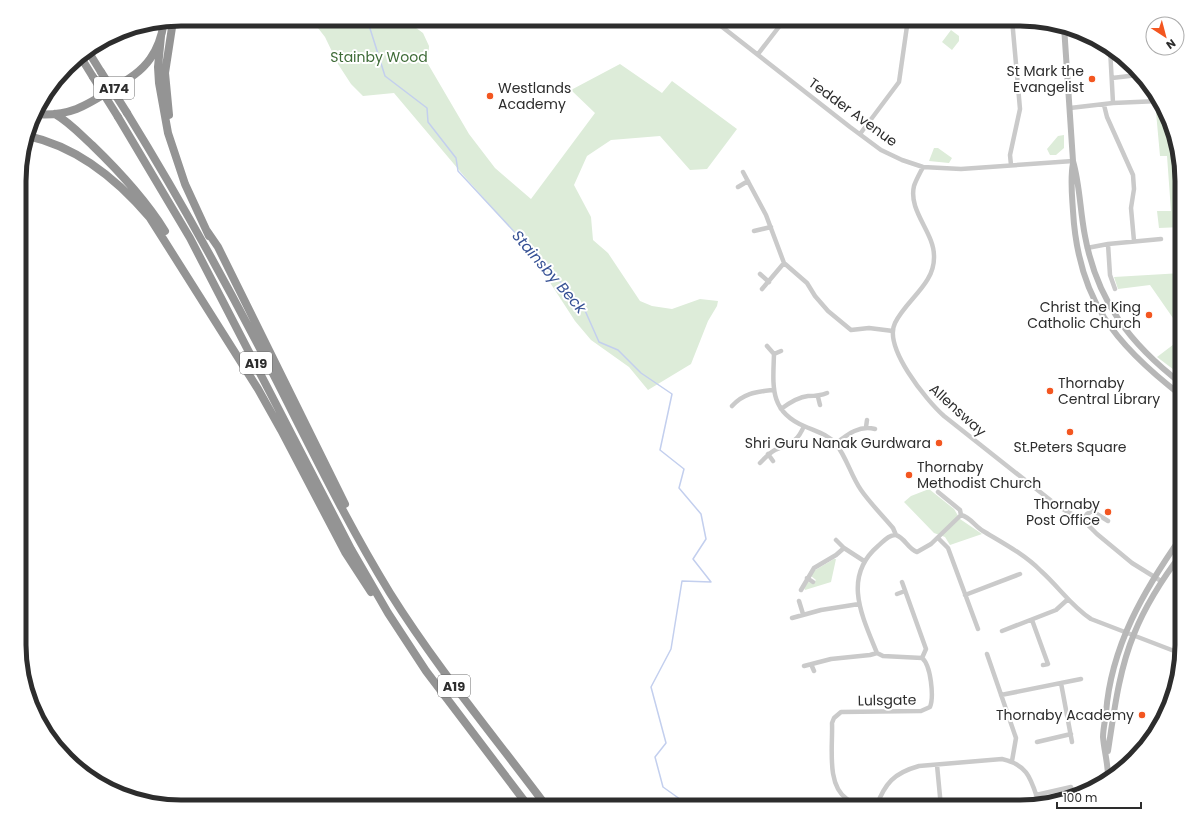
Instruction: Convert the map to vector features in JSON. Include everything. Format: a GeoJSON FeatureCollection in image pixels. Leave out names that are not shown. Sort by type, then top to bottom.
{"type":"FeatureCollection","features":[{"type":"Feature","properties":{"kind":"highway"},"geometry":{"type":"LineString","coordinates":[[172,26],[165,73],[166,95],[170,122],[185,184]]}},
{"type":"Feature","properties":{"kind":"highway","name":"A174"},"geometry":{"type":"LineString","coordinates":[[41,115],[86,107],[125,82],[140,71],[150,59],[161,36],[163,27]]}},
{"type":"Feature","properties":{"kind":"highway"},"geometry":{"type":"LineString","coordinates":[[161,36],[158,67],[162,103],[168,133],[185,184],[234,291],[244,318]]}},
{"type":"Feature","properties":{"kind":"highway","name":"A19"},"geometry":{"type":"LineString","coordinates":[[91,55],[170,183],[244,318],[340,506],[371,559],[416,633],[452,683],[542,800]]}},
{"type":"Feature","properties":{"kind":"highway","name":"A19"},"geometry":{"type":"LineString","coordinates":[[83,61],[194,244],[350,549],[388,613],[426,671],[525,800]]}},
{"type":"Feature","properties":{"kind":"highway"},"geometry":{"type":"LineString","coordinates":[[51,114],[63,119],[79,132],[122,174],[154,214],[175,247],[200,295]]}},
{"type":"Feature","properties":{"kind":"highway"},"geometry":{"type":"LineString","coordinates":[[32,137],[64,149],[86,161],[112,179],[132,197],[150,218],[200,295],[278,423],[363,582],[388,613]]}},
{"type":"Feature","properties":{"kind":"highway"},"geometry":{"type":"LineString","coordinates":[[207,231],[221,253],[371,559]]}},
{"type":"Feature","properties":{"kind":"street","name":"Tedder Avenue"},"geometry":{"type":"LineString","coordinates":[[721,26],[881,150],[902,160],[923,167],[961,169],[1073,161]]}},
{"type":"Feature","properties":{"kind":"street"},"geometry":{"type":"LineString","coordinates":[[758,54],[780,26]]}},
{"type":"Feature","properties":{"kind":"street"},"geometry":{"type":"LineString","coordinates":[[860,134],[898,82],[907,26]]}},
{"type":"Feature","properties":{"kind":"street"},"geometry":{"type":"LineString","coordinates":[[1012,165],[1010,155],[1020,109],[1013,26]]}},
{"type":"Feature","properties":{"kind":"street"},"geometry":{"type":"LineString","coordinates":[[1064,32],[1073,161],[1071,177],[1076,238],[1081,266],[1090,292],[1108,326],[1123,344],[1153,374],[1175,391]]}},
{"type":"Feature","properties":{"kind":"street"},"geometry":{"type":"LineString","coordinates":[[1110,55],[1113,103]]}},
{"type":"Feature","properties":{"kind":"street"},"geometry":{"type":"LineString","coordinates":[[1112,78],[1134,75]]}},
{"type":"Feature","properties":{"kind":"street"},"geometry":{"type":"LineString","coordinates":[[1070,108],[1113,103],[1153,101]]}},
{"type":"Feature","properties":{"kind":"street"},"geometry":{"type":"LineString","coordinates":[[1104,105],[1107,117],[1133,175],[1134,189],[1131,208],[1134,241]]}},
{"type":"Feature","properties":{"kind":"street"},"geometry":{"type":"LineString","coordinates":[[1073,161],[1078,176],[1087,248],[1097,279],[1116,318],[1135,343],[1159,366],[1175,379]]}},
{"type":"Feature","properties":{"kind":"street"},"geometry":{"type":"LineString","coordinates":[[743,172],[770,227],[784,263],[807,283],[814,296],[828,311],[851,330],[869,328],[892,332],[899,317],[926,282],[933,266],[933,247],[918,212],[913,193],[914,186],[923,167]]}},
{"type":"Feature","properties":{"kind":"street"},"geometry":{"type":"LineString","coordinates":[[738,187],[748,181]]}},
{"type":"Feature","properties":{"kind":"street"},"geometry":{"type":"LineString","coordinates":[[1073,205],[1081,204]]}},
{"type":"Feature","properties":{"kind":"street"},"geometry":{"type":"LineString","coordinates":[[754,231],[770,227]]}},
{"type":"Feature","properties":{"kind":"street"},"geometry":{"type":"LineString","coordinates":[[1087,248],[1108,244],[1161,239]]}},
{"type":"Feature","properties":{"kind":"street"},"geometry":{"type":"LineString","coordinates":[[1108,244],[1110,275],[1115,289]]}},
{"type":"Feature","properties":{"kind":"street"},"geometry":{"type":"LineString","coordinates":[[762,289],[784,263]]}},
{"type":"Feature","properties":{"kind":"street"},"geometry":{"type":"LineString","coordinates":[[760,274],[769,282]]}},
{"type":"Feature","properties":{"kind":"street","name":"Allensway"},"geometry":{"type":"LineString","coordinates":[[892,332],[898,352],[916,384],[933,406],[1059,507],[1083,520],[1097,534],[1132,563],[1161,581]]}},
{"type":"Feature","properties":{"kind":"street"},"geometry":{"type":"LineString","coordinates":[[767,346],[774,354],[772,390],[781,409],[789,417],[804,426],[817,430],[835,444],[861,490],[893,528],[896,535],[912,550],[917,552],[938,538],[961,515]]}},
{"type":"Feature","properties":{"kind":"street"},"geometry":{"type":"LineString","coordinates":[[774,354],[781,351]]}},
{"type":"Feature","properties":{"kind":"street"},"geometry":{"type":"LineString","coordinates":[[1153,374],[1159,366]]}},
{"type":"Feature","properties":{"kind":"street"},"geometry":{"type":"LineString","coordinates":[[732,406],[740,398],[753,392],[772,390]]}},
{"type":"Feature","properties":{"kind":"street"},"geometry":{"type":"LineString","coordinates":[[781,409],[796,400],[807,396],[818,397],[827,393]]}},
{"type":"Feature","properties":{"kind":"street"},"geometry":{"type":"LineString","coordinates":[[818,397],[820,404]]}},
{"type":"Feature","properties":{"kind":"street"},"geometry":{"type":"LineString","coordinates":[[866,427],[867,420]]}},
{"type":"Feature","properties":{"kind":"street"},"geometry":{"type":"LineString","coordinates":[[760,463],[768,454],[791,444],[800,436],[804,426]]}},
{"type":"Feature","properties":{"kind":"street"},"geometry":{"type":"LineString","coordinates":[[835,444],[850,432],[866,427],[876,429]]}},
{"type":"Feature","properties":{"kind":"street"},"geometry":{"type":"LineString","coordinates":[[768,454],[773,461]]}},
{"type":"Feature","properties":{"kind":"street"},"geometry":{"type":"LineString","coordinates":[[938,492],[960,510],[961,515]]}},
{"type":"Feature","properties":{"kind":"street"},"geometry":{"type":"LineString","coordinates":[[1083,520],[1087,514],[1092,511],[1108,521]]}},
{"type":"Feature","properties":{"kind":"street"},"geometry":{"type":"LineString","coordinates":[[961,515],[966,516],[981,529],[1019,552],[1040,570],[1067,600],[1091,619],[1175,651]]}},
{"type":"Feature","properties":{"kind":"street"},"geometry":{"type":"LineString","coordinates":[[877,653],[859,604],[857,592],[858,577],[864,562],[870,553],[890,536],[896,535]]}},
{"type":"Feature","properties":{"kind":"street"},"geometry":{"type":"LineString","coordinates":[[938,538],[948,548],[978,629]]}},
{"type":"Feature","properties":{"kind":"street"},"geometry":{"type":"LineString","coordinates":[[836,540],[844,548],[864,562]]}},
{"type":"Feature","properties":{"kind":"street"},"geometry":{"type":"LineString","coordinates":[[1108,773],[1104,738],[1108,689],[1126,633],[1138,604],[1154,576],[1175,546]]}},
{"type":"Feature","properties":{"kind":"street"},"geometry":{"type":"LineString","coordinates":[[800,590],[814,568],[836,555],[844,548]]}},
{"type":"Feature","properties":{"kind":"street"},"geometry":{"type":"LineString","coordinates":[[1107,755],[1119,688],[1133,636],[1161,581],[1175,562]]}},
{"type":"Feature","properties":{"kind":"street"},"geometry":{"type":"LineString","coordinates":[[965,594],[1020,574]]}},
{"type":"Feature","properties":{"kind":"street"},"geometry":{"type":"LineString","coordinates":[[807,578],[814,582]]}},
{"type":"Feature","properties":{"kind":"street","name":"Lulsgate"},"geometry":{"type":"LineString","coordinates":[[848,800],[846,799],[835,783],[832,723],[834,718],[841,712],[926,710],[932,701],[929,666],[922,658],[926,649],[902,582]]}},
{"type":"Feature","properties":{"kind":"street"},"geometry":{"type":"LineString","coordinates":[[897,594],[905,591]]}},
{"type":"Feature","properties":{"kind":"street"},"geometry":{"type":"LineString","coordinates":[[1002,631],[1056,610],[1067,600]]}},
{"type":"Feature","properties":{"kind":"street"},"geometry":{"type":"LineString","coordinates":[[799,601],[803,614]]}},
{"type":"Feature","properties":{"kind":"street"},"geometry":{"type":"LineString","coordinates":[[792,618],[803,614],[859,604]]}},
{"type":"Feature","properties":{"kind":"street"},"geometry":{"type":"LineString","coordinates":[[1032,620],[1048,664],[1043,665]]}},
{"type":"Feature","properties":{"kind":"street"},"geometry":{"type":"LineString","coordinates":[[804,666],[831,659],[877,653],[883,656],[922,658]]}},
{"type":"Feature","properties":{"kind":"street"},"geometry":{"type":"LineString","coordinates":[[987,654],[1016,738],[1012,761]]}},
{"type":"Feature","properties":{"kind":"street"},"geometry":{"type":"LineString","coordinates":[[811,664],[814,671]]}},
{"type":"Feature","properties":{"kind":"street"},"geometry":{"type":"LineString","coordinates":[[1001,695],[1081,679]]}},
{"type":"Feature","properties":{"kind":"street"},"geometry":{"type":"LineString","coordinates":[[1061,683],[1072,742]]}},
{"type":"Feature","properties":{"kind":"street"},"geometry":{"type":"LineString","coordinates":[[1037,742],[1071,734]]}},
{"type":"Feature","properties":{"kind":"street"},"geometry":{"type":"LineString","coordinates":[[878,800],[880,795],[896,775],[919,766],[1002,759],[1012,761],[1027,772],[1038,799]]}},
{"type":"Feature","properties":{"kind":"street"},"geometry":{"type":"LineString","coordinates":[[937,765],[940,800]]}},
{"type":"Feature","properties":{"kind":"street"},"geometry":{"type":"LineString","coordinates":[[1036,795],[1071,786],[1072,791]]}},
{"type":"Feature","properties":{"kind":"green space","name":"Stainby Wood"},"geometry":{"type":"Polygon","coordinates":[[[316,26],[414,26],[423,33],[429,46],[428,64],[469,134],[495,168],[531,199],[595,113],[571,90],[620,64],[662,93],[672,81],[737,129],[707,169],[690,170],[660,136],[611,140],[587,156],[574,185],[591,217],[593,240],[608,253],[640,301],[652,306],[672,309],[700,299],[718,301],[717,306],[708,321],[691,364],[648,390],[629,367],[591,340],[575,321],[525,244],[464,176],[394,93],[363,96],[351,84],[338,64],[325,37],[316,26]]]}},
{"type":"Feature","properties":{"kind":"green space"},"geometry":{"type":"Polygon","coordinates":[[[951,30],[959,36],[959,41],[952,50],[942,42],[951,30]]]}},
{"type":"Feature","properties":{"kind":"green space"},"geometry":{"type":"Polygon","coordinates":[[[1158,110],[1167,131],[1174,161],[1175,227],[1159,228],[1157,211],[1171,211],[1167,156],[1160,156],[1156,112],[1158,110]]]}},
{"type":"Feature","properties":{"kind":"green space"},"geometry":{"type":"Polygon","coordinates":[[[1064,135],[1064,148],[1056,155],[1050,155],[1047,149],[1058,136],[1064,135]]]}},
{"type":"Feature","properties":{"kind":"green space"},"geometry":{"type":"Polygon","coordinates":[[[934,148],[938,148],[952,158],[949,163],[929,161],[934,148]]]}},
{"type":"Feature","properties":{"kind":"green space"},"geometry":{"type":"Polygon","coordinates":[[[1175,273],[1175,321],[1150,285],[1118,289],[1114,277],[1175,273]]]}},
{"type":"Feature","properties":{"kind":"green space"},"geometry":{"type":"Polygon","coordinates":[[[1175,343],[1175,371],[1157,357],[1175,343]]]}},
{"type":"Feature","properties":{"kind":"green space"},"geometry":{"type":"Polygon","coordinates":[[[929,489],[954,509],[960,519],[982,534],[950,545],[945,537],[934,533],[904,502],[911,496],[929,489]]]}},
{"type":"Feature","properties":{"kind":"green space"},"geometry":{"type":"Polygon","coordinates":[[[836,559],[831,582],[805,590],[804,588],[808,582],[813,583],[816,580],[811,576],[812,572],[836,559]]]}},
{"type":"Feature","properties":{"kind":"waterway","name":"Stainsby Beck"},"geometry":{"type":"LineString","coordinates":[[369,26],[385,76],[427,108],[428,122],[456,158],[458,171],[583,306],[599,342],[618,350],[641,373],[672,394],[660,450],[684,469],[679,488],[701,514],[706,539],[693,559],[711,582],[682,581],[671,649],[651,687],[666,743],[655,757],[663,787],[681,800]]}},
{"type":"Feature","properties":{"kind":"place","name":"St Mark the Evangelist"},"geometry":{"type":"Point","coordinates":[1092,79]}},
{"type":"Feature","properties":{"kind":"place","name":"Westlands Academy"},"geometry":{"type":"Point","coordinates":[490,96]}},
{"type":"Feature","properties":{"kind":"place","name":"Christ the King Catholic Church"},"geometry":{"type":"Point","coordinates":[1149,315]}},
{"type":"Feature","properties":{"kind":"place","name":"Thornaby Central Library"},"geometry":{"type":"Point","coordinates":[1050,391]}},
{"type":"Feature","properties":{"kind":"place","name":"St.Peters Square"},"geometry":{"type":"Point","coordinates":[1070,432]}},
{"type":"Feature","properties":{"kind":"place","name":"Shri Guru Nanak Gurdwara"},"geometry":{"type":"Point","coordinates":[939,443]}},
{"type":"Feature","properties":{"kind":"place","name":"Thornaby Methodist Church"},"geometry":{"type":"Point","coordinates":[909,475]}},
{"type":"Feature","properties":{"kind":"place","name":"Thornaby Post Office"},"geometry":{"type":"Point","coordinates":[1108,512]}},
{"type":"Feature","properties":{"kind":"place","name":"Thornaby Academy"},"geometry":{"type":"Point","coordinates":[1142,715]}}]}
